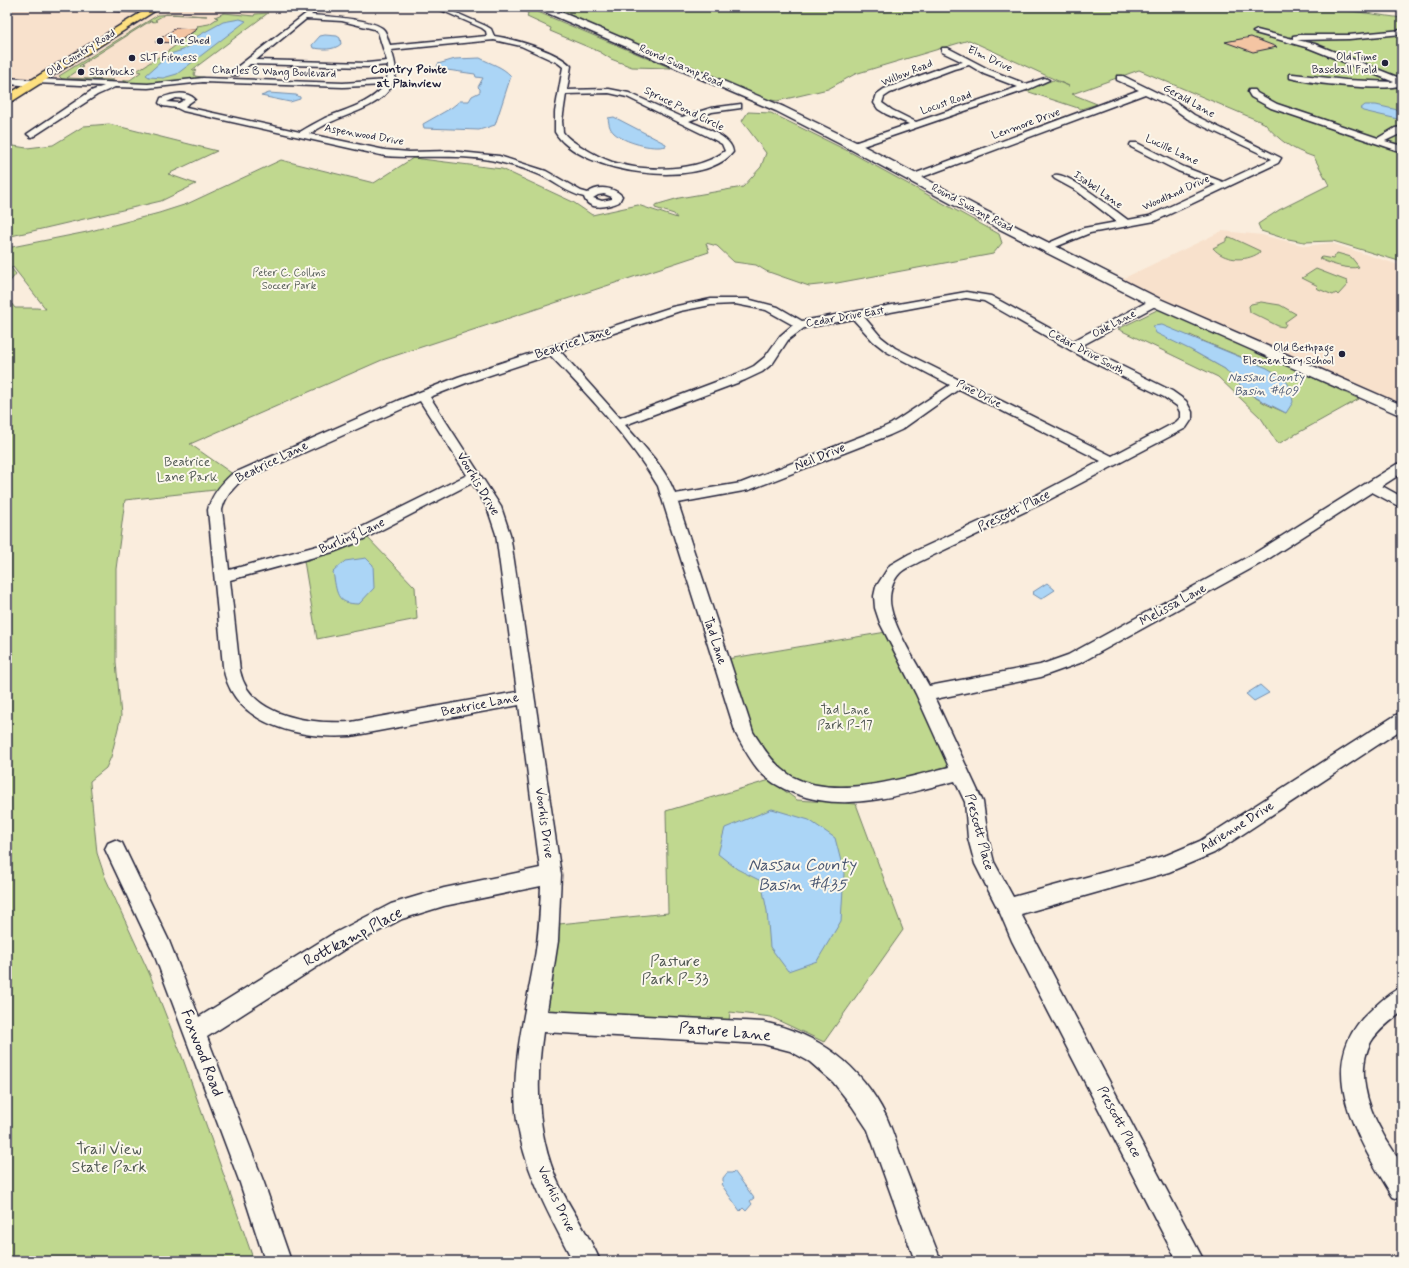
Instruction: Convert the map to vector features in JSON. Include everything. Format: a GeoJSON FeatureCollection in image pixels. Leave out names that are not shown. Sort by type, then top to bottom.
{"type":"FeatureCollection","features":[{"type":"Feature","properties":{"kind":"main road","name":"Round Swamp Road"},"geometry":{"type":"LineString","coordinates":[[541,7],[780,109],[1156,302],[1198,322],[1402,411]]}},
{"type":"Feature","properties":{"kind":"main road","name":"Old Country Road"},"geometry":{"type":"LineString","coordinates":[[7,100],[153,9]]}},
{"type":"Feature","properties":{"kind":"main road"},"geometry":{"type":"LineString","coordinates":[[7,81],[35,82]]}},
{"type":"Feature","properties":{"kind":"street"},"geometry":{"type":"LineString","coordinates":[[71,7],[153,9]]}},
{"type":"Feature","properties":{"kind":"street"},"geometry":{"type":"LineString","coordinates":[[235,73],[316,7]]}},
{"type":"Feature","properties":{"kind":"street"},"geometry":{"type":"LineString","coordinates":[[437,7],[490,30],[490,38]]}},
{"type":"Feature","properties":{"kind":"street"},"geometry":{"type":"LineString","coordinates":[[300,135],[359,107],[381,94],[390,82],[392,72],[381,31],[371,25],[342,19],[304,17]]}},
{"type":"Feature","properties":{"kind":"street"},"geometry":{"type":"LineString","coordinates":[[1257,32],[1291,40],[1402,83]]}},
{"type":"Feature","properties":{"kind":"street"},"geometry":{"type":"LineString","coordinates":[[1291,40],[1300,37],[1349,37],[1402,32]]}},
{"type":"Feature","properties":{"kind":"street","name":"Spruce Pond Circle"},"geometry":{"type":"LineString","coordinates":[[386,48],[490,38],[520,42],[561,61],[567,66],[564,92],[557,125],[561,136],[566,141],[592,157],[618,166],[656,170],[693,168],[718,161],[729,152],[729,147],[726,142],[640,99],[621,93],[564,92]]}},
{"type":"Feature","properties":{"kind":"street","name":"Elm Drive"},"geometry":{"type":"LineString","coordinates":[[945,50],[994,75],[1026,86]]}},
{"type":"Feature","properties":{"kind":"street"},"geometry":{"type":"LineString","coordinates":[[249,62],[367,65],[390,63]]}},
{"type":"Feature","properties":{"kind":"street","name":"Willow Road"},"geometry":{"type":"LineString","coordinates":[[916,125],[884,109],[878,103],[880,96],[887,91],[945,69],[970,63]]}},
{"type":"Feature","properties":{"kind":"street"},"geometry":{"type":"LineString","coordinates":[[337,72],[344,64]]}},
{"type":"Feature","properties":{"kind":"street"},"geometry":{"type":"LineString","coordinates":[[1293,76],[1343,83],[1372,85],[1402,83]]}},
{"type":"Feature","properties":{"kind":"street","name":"Gerald Lane"},"geometry":{"type":"LineString","coordinates":[[1120,78],[1174,104],[1191,117],[1269,154]]}},
{"type":"Feature","properties":{"kind":"street","name":"Charles B Wang Boulevard"},"geometry":{"type":"LineString","coordinates":[[111,86],[156,86],[203,80],[343,85],[390,82]]}},
{"type":"Feature","properties":{"kind":"street","name":"Locust Road"},"geometry":{"type":"LineString","coordinates":[[854,146],[1045,80]]}},
{"type":"Feature","properties":{"kind":"street","name":"Charles B Wang Boulevard"},"geometry":{"type":"LineString","coordinates":[[35,82],[148,89],[197,85],[365,90],[381,94]]}},
{"type":"Feature","properties":{"kind":"street"},"geometry":{"type":"LineString","coordinates":[[31,134],[94,93],[111,86]]}},
{"type":"Feature","properties":{"kind":"street","name":"Lenmore Drive"},"geometry":{"type":"LineString","coordinates":[[914,177],[1145,90]]}},
{"type":"Feature","properties":{"kind":"street"},"geometry":{"type":"LineString","coordinates":[[1252,92],[1254,95],[1274,106],[1402,149]]}},
{"type":"Feature","properties":{"kind":"street","name":"Aspenwood Drive"},"geometry":{"type":"LineString","coordinates":[[178,105],[183,109],[385,153],[409,155],[450,154],[499,159],[542,173],[578,193],[589,196]]}},
{"type":"Feature","properties":{"kind":"street"},"geometry":{"type":"LineString","coordinates":[[682,120],[712,110],[738,106]]}},
{"type":"Feature","properties":{"kind":"street"},"geometry":{"type":"LineString","coordinates":[[1382,139],[1398,130],[1402,130]]}},
{"type":"Feature","properties":{"kind":"street","name":"Lucille Lane"},"geometry":{"type":"LineString","coordinates":[[1134,145],[1182,168],[1223,185]]}},
{"type":"Feature","properties":{"kind":"street","name":"Woodland Drive"},"geometry":{"type":"LineString","coordinates":[[1048,247],[1088,230],[1152,219],[1275,161],[1277,158],[1269,154]]}},
{"type":"Feature","properties":{"kind":"street","name":"Isabel Lane"},"geometry":{"type":"LineString","coordinates":[[1058,177],[1080,189],[1124,224]]}},
{"type":"Feature","properties":{"kind":"street","name":"Cedar Drive East"},"geometry":{"type":"LineString","coordinates":[[618,423],[741,377],[758,369],[769,360],[784,338],[800,325],[956,296],[981,297]]}},
{"type":"Feature","properties":{"kind":"street","name":"Cedar Drive South"},"geometry":{"type":"LineString","coordinates":[[981,297],[996,303],[1092,357],[1168,394],[1182,404],[1186,414]]}},
{"type":"Feature","properties":{"kind":"street","name":"Beatrice Lane"},"geometry":{"type":"LineString","coordinates":[[526,697],[351,729],[311,729],[284,723],[258,709],[243,694],[234,677],[215,510],[217,500],[229,484],[237,478],[262,465],[423,395],[462,380],[676,309],[708,301],[736,301],[752,303],[771,309],[800,325]]}},
{"type":"Feature","properties":{"kind":"street","name":"Oak Lane"},"geometry":{"type":"LineString","coordinates":[[1073,346],[1156,302]]}},
{"type":"Feature","properties":{"kind":"street","name":"Pine Drive"},"geometry":{"type":"LineString","coordinates":[[856,315],[877,339],[891,350],[1111,461]]}},
{"type":"Feature","properties":{"kind":"street","name":"Tad Lane"},"geometry":{"type":"LineString","coordinates":[[552,350],[589,389],[618,423],[655,468],[666,486],[745,734],[755,752],[776,775],[788,784],[806,792],[833,796],[874,792],[960,772]]}},
{"type":"Feature","properties":{"kind":"street","name":"Neil Drive"},"geometry":{"type":"LineString","coordinates":[[670,500],[744,487],[896,427],[959,384]]}},
{"type":"Feature","properties":{"kind":"street","name":"Voorhis Drive"},"geometry":{"type":"LineString","coordinates":[[423,395],[494,508],[503,534],[551,875],[551,905],[548,942],[529,1058],[527,1098],[530,1129],[546,1185],[587,1261]]}},
{"type":"Feature","properties":{"kind":"street","name":"Prescott Place"},"geometry":{"type":"LineString","coordinates":[[1186,414],[1186,418],[1181,426],[1036,501],[914,558],[895,569],[884,587],[882,596],[883,608],[888,624],[924,694],[974,802],[978,838],[985,864],[1191,1261]]}},
{"type":"Feature","properties":{"kind":"street","name":"Melissa Lane"},"geometry":{"type":"LineString","coordinates":[[924,694],[1041,671],[1074,659],[1260,557],[1402,467]]}},
{"type":"Feature","properties":{"kind":"street","name":"Burling Lane"},"geometry":{"type":"LineString","coordinates":[[222,577],[328,548],[351,539],[474,477]]}},
{"type":"Feature","properties":{"kind":"street"},"geometry":{"type":"LineString","coordinates":[[1372,486],[1402,503]]}},
{"type":"Feature","properties":{"kind":"street","name":"Adrienne Drive"},"geometry":{"type":"LineString","coordinates":[[1008,908],[1169,863],[1207,847],[1402,720]]}},
{"type":"Feature","properties":{"kind":"street","name":"Foxwood Road"},"geometry":{"type":"LineString","coordinates":[[114,849],[162,948],[252,1183],[278,1261]]}},
{"type":"Feature","properties":{"kind":"street","name":"Rottkamp Place"},"geometry":{"type":"LineString","coordinates":[[195,1032],[338,942],[398,911],[444,897],[551,875]]}},
{"type":"Feature","properties":{"kind":"street"},"geometry":{"type":"LineString","coordinates":[[1402,998],[1365,1032],[1355,1052],[1353,1078],[1357,1105],[1364,1122],[1402,1188]]}},
{"type":"Feature","properties":{"kind":"street","name":"Pasture Lane"},"geometry":{"type":"LineString","coordinates":[[535,1021],[763,1033],[791,1040],[820,1056],[847,1079],[865,1103],[877,1124],[928,1261]]}},
{"type":"Feature","properties":{"kind":"shaded area"},"geometry":{"type":"Polygon","coordinates":[[[7,7],[147,7],[7,94],[7,7]]]}},
{"type":"Feature","properties":{"kind":"shaded area"},"geometry":{"type":"Polygon","coordinates":[[[164,7],[276,7],[267,14],[150,84],[49,80],[164,7]]]}},
{"type":"Feature","properties":{"kind":"shaded area","name":"Old Bethpage Elementary School"},"geometry":{"type":"Polygon","coordinates":[[[1222,231],[1262,235],[1306,246],[1331,243],[1402,266],[1402,407],[1162,301],[1120,280],[1222,231]]]}},
{"type":"Feature","properties":{"kind":"green space"},"geometry":{"type":"Polygon","coordinates":[[[517,7],[526,7],[671,68],[632,67],[611,59],[600,52],[550,31],[551,28],[527,17],[528,13],[517,7]]]}},
{"type":"Feature","properties":{"kind":"green space"},"geometry":{"type":"Polygon","coordinates":[[[543,7],[1306,7],[1402,18],[1402,262],[1333,241],[1304,242],[1283,238],[1261,231],[1258,224],[1279,210],[1329,185],[1314,157],[1287,144],[1264,123],[1139,70],[1072,94],[1097,104],[1081,109],[1026,91],[1053,80],[1069,86],[969,40],[855,74],[828,89],[777,101],[771,100],[764,102],[543,7]]]}},
{"type":"Feature","properties":{"kind":"green space"},"geometry":{"type":"Polygon","coordinates":[[[224,13],[254,16],[255,14],[268,13],[192,70],[196,70],[194,74],[195,76],[209,78],[150,84],[124,82],[124,80],[130,80],[141,72],[137,71],[138,70],[171,49],[198,28],[196,28],[197,26],[209,24],[218,18],[215,17],[224,13]]]}},
{"type":"Feature","properties":{"kind":"green space"},"geometry":{"type":"Polygon","coordinates":[[[158,15],[165,15],[155,20],[157,21],[155,22],[149,21],[150,23],[147,23],[79,66],[83,67],[67,78],[114,80],[62,79],[59,76],[158,15]]]}},
{"type":"Feature","properties":{"kind":"green space"},"geometry":{"type":"Polygon","coordinates":[[[748,112],[771,113],[850,152],[999,234],[1002,243],[993,254],[837,283],[809,286],[766,271],[756,265],[734,262],[717,246],[706,243],[709,252],[382,360],[190,444],[237,477],[224,489],[125,500],[116,569],[116,662],[121,716],[111,757],[106,768],[90,781],[97,853],[105,877],[150,975],[183,1059],[254,1261],[7,1261],[7,298],[15,308],[46,309],[13,267],[11,268],[16,274],[7,285],[7,248],[87,232],[159,213],[187,204],[281,160],[374,183],[413,158],[502,169],[573,202],[592,215],[638,205],[677,218],[674,214],[655,208],[655,205],[679,198],[743,187],[761,167],[766,153],[742,121],[748,112]]]}},
{"type":"Feature","properties":{"kind":"green space"},"geometry":{"type":"Polygon","coordinates":[[[109,124],[217,151],[168,174],[196,184],[161,201],[7,237],[7,145],[27,148],[53,145],[84,126],[109,124]]]}},
{"type":"Feature","properties":{"kind":"green space"},"geometry":{"type":"Polygon","coordinates":[[[1230,237],[1260,251],[1259,253],[1247,258],[1235,259],[1223,256],[1213,248],[1227,241],[1227,238],[1230,237]]]}},
{"type":"Feature","properties":{"kind":"green space"},"geometry":{"type":"Polygon","coordinates":[[[1337,253],[1351,257],[1359,267],[1350,268],[1339,266],[1319,258],[1322,257],[1333,259],[1337,253]]]}},
{"type":"Feature","properties":{"kind":"green space"},"geometry":{"type":"Polygon","coordinates":[[[1316,269],[1347,281],[1348,284],[1338,295],[1336,293],[1333,295],[1316,288],[1318,286],[1302,278],[1316,269]]]}},
{"type":"Feature","properties":{"kind":"green space"},"geometry":{"type":"Polygon","coordinates":[[[1261,302],[1280,305],[1296,314],[1285,322],[1286,324],[1284,327],[1278,326],[1250,312],[1249,306],[1251,304],[1261,302]]]}},
{"type":"Feature","properties":{"kind":"green space"},"geometry":{"type":"Polygon","coordinates":[[[1161,308],[1359,399],[1278,444],[1261,418],[1218,377],[1118,329],[1161,308]],[[1190,335],[1191,350],[1225,369],[1253,396],[1286,413],[1284,378],[1261,366],[1190,335]]]}},
{"type":"Feature","properties":{"kind":"green space"},"geometry":{"type":"Polygon","coordinates":[[[367,537],[415,587],[417,619],[317,639],[304,561],[367,537]]]}},
{"type":"Feature","properties":{"kind":"green space","name":"Tad Lane Park P-17"},"geometry":{"type":"Polygon","coordinates":[[[892,631],[960,772],[874,792],[805,792],[762,762],[721,660],[892,631]]]}},
{"type":"Feature","properties":{"kind":"green space","name":"Pasture Park P-33"},"geometry":{"type":"Polygon","coordinates":[[[770,780],[797,800],[856,804],[903,930],[824,1042],[771,1017],[730,1012],[728,1031],[535,1021],[549,925],[668,913],[666,811],[770,780]]]}},
{"type":"Feature","properties":{"kind":"water"},"geometry":{"type":"Polygon","coordinates":[[[240,19],[246,21],[177,74],[163,78],[149,77],[146,75],[170,54],[183,50],[193,44],[194,38],[223,22],[240,19]]]}},
{"type":"Feature","properties":{"kind":"water"},"geometry":{"type":"Polygon","coordinates":[[[320,36],[337,36],[340,38],[341,44],[331,49],[313,48],[312,45],[320,36]]]}},
{"type":"Feature","properties":{"kind":"water"},"geometry":{"type":"Polygon","coordinates":[[[480,58],[500,67],[511,76],[495,125],[479,130],[424,128],[423,124],[460,101],[469,101],[472,96],[480,92],[478,87],[483,78],[476,77],[475,74],[440,69],[437,67],[438,64],[455,59],[480,58]]]}},
{"type":"Feature","properties":{"kind":"water"},"geometry":{"type":"Polygon","coordinates":[[[269,93],[296,95],[300,97],[300,99],[290,102],[261,96],[269,93]]]}},
{"type":"Feature","properties":{"kind":"water"},"geometry":{"type":"Polygon","coordinates":[[[1365,105],[1376,105],[1402,111],[1402,120],[1360,109],[1365,105]]]}},
{"type":"Feature","properties":{"kind":"water"},"geometry":{"type":"Polygon","coordinates":[[[614,117],[666,144],[666,146],[646,146],[624,139],[614,133],[610,128],[608,118],[614,117]]]}},
{"type":"Feature","properties":{"kind":"water","name":"Nassau County Basin #409"},"geometry":{"type":"Polygon","coordinates":[[[1162,325],[1267,368],[1283,378],[1288,384],[1293,402],[1286,413],[1253,396],[1225,369],[1156,333],[1153,326],[1162,325]]]}},
{"type":"Feature","properties":{"kind":"water"},"geometry":{"type":"Polygon","coordinates":[[[366,558],[373,565],[374,588],[359,604],[345,602],[338,596],[333,572],[345,561],[366,558]]]}},
{"type":"Feature","properties":{"kind":"water"},"geometry":{"type":"Polygon","coordinates":[[[1047,583],[1055,590],[1041,599],[1033,594],[1033,592],[1047,583]]]}},
{"type":"Feature","properties":{"kind":"water"},"geometry":{"type":"Polygon","coordinates":[[[1260,685],[1269,693],[1254,701],[1246,694],[1260,685]]]}},
{"type":"Feature","properties":{"kind":"water","name":"Nassau County Basin #435"},"geometry":{"type":"Polygon","coordinates":[[[772,809],[809,820],[835,838],[844,873],[841,921],[817,961],[788,971],[770,947],[767,911],[761,881],[737,869],[718,854],[725,828],[772,809]]]}},
{"type":"Feature","properties":{"kind":"water"},"geometry":{"type":"Polygon","coordinates":[[[734,1171],[754,1198],[750,1201],[752,1204],[746,1211],[743,1208],[740,1211],[721,1184],[727,1173],[732,1173],[734,1171]]]}},
{"type":"Feature","properties":{"kind":"building"},"geometry":{"type":"Polygon","coordinates":[[[176,28],[197,29],[177,43],[155,42],[176,28]]]}},
{"type":"Feature","properties":{"kind":"building"},"geometry":{"type":"Polygon","coordinates":[[[1251,37],[1277,47],[1253,52],[1225,42],[1251,37]]]}},
{"type":"Feature","properties":{"kind":"place","name":"The Shed"},"geometry":{"type":"Point","coordinates":[160,41]}},
{"type":"Feature","properties":{"kind":"place","name":"SLT Fitness"},"geometry":{"type":"Point","coordinates":[132,58]}},
{"type":"Feature","properties":{"kind":"place","name":"Old Time Baseball Field"},"geometry":{"type":"Point","coordinates":[1385,63]}},
{"type":"Feature","properties":{"kind":"place","name":"Starbucks"},"geometry":{"type":"Point","coordinates":[81,72]}},
{"type":"Feature","properties":{"kind":"place","name":"Old Bethpage Elementary School"},"geometry":{"type":"Point","coordinates":[1342,354]}},
{"type":"Feature","properties":{"kind":"district","name":"Country Pointe at Plainview"},"geometry":{"type":"Point","coordinates":[409,77]}},
{"type":"Feature","properties":{"kind":"park label","name":"Peter C. Collins Soccer Park"},"geometry":{"type":"Point","coordinates":[289,279]}},
{"type":"Feature","properties":{"kind":"park label","name":"Beatrice Lane Park"},"geometry":{"type":"Point","coordinates":[187,470]}},
{"type":"Feature","properties":{"kind":"park label","name":"Trail View State Park"},"geometry":{"type":"Point","coordinates":[109,1158]}}]}
